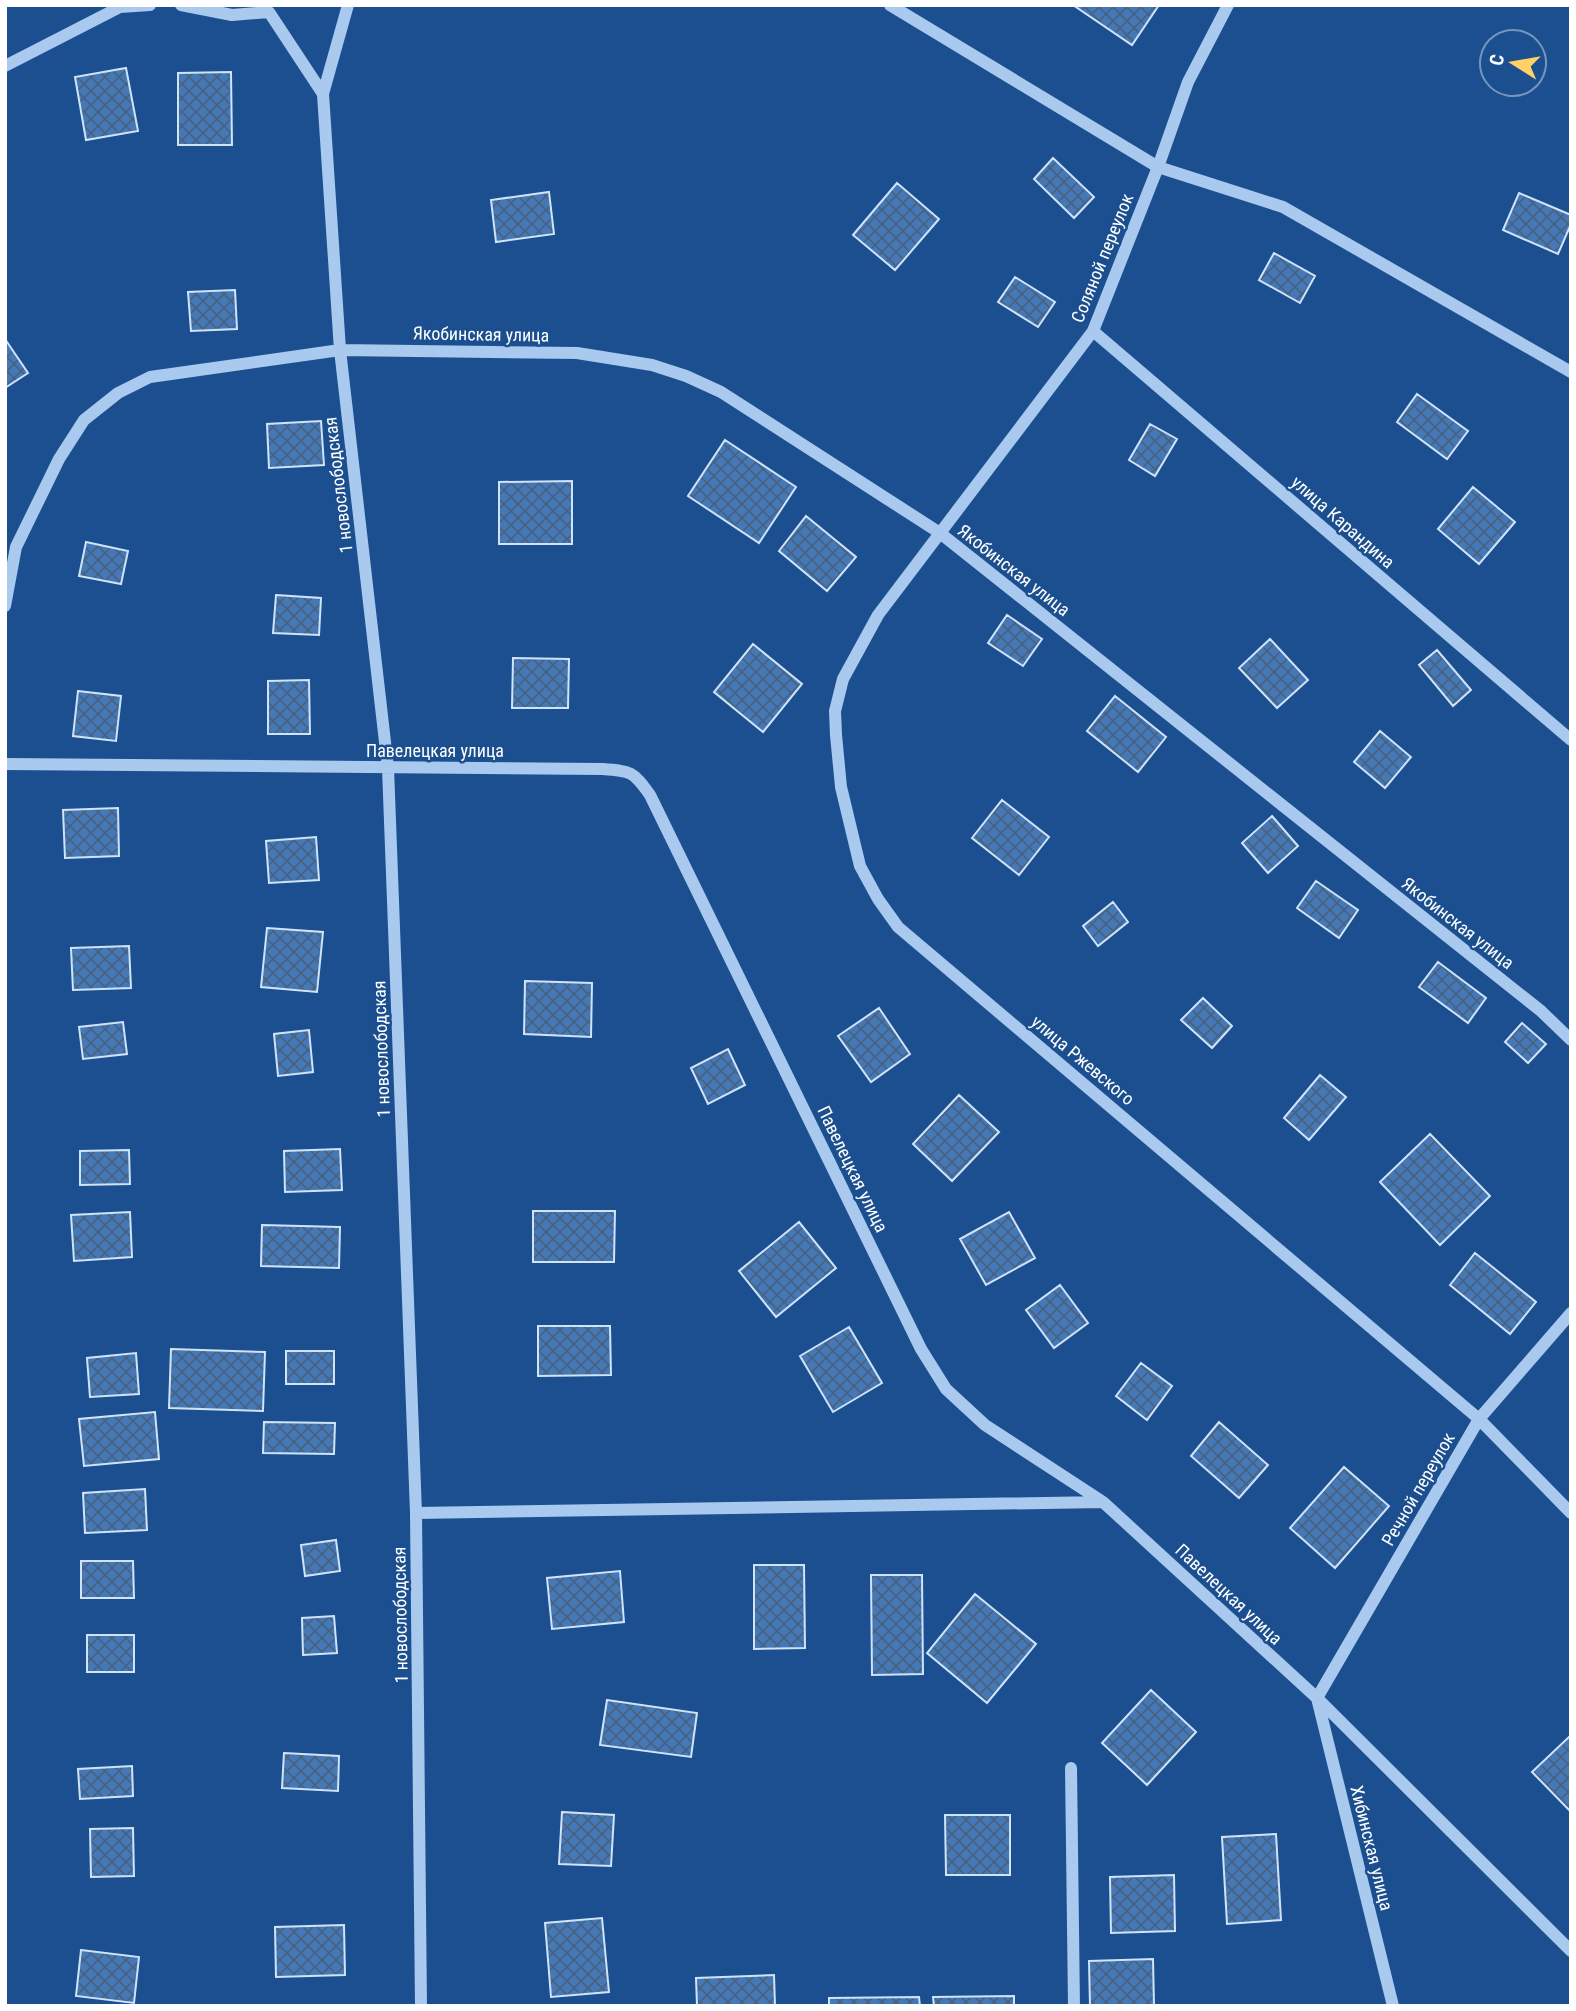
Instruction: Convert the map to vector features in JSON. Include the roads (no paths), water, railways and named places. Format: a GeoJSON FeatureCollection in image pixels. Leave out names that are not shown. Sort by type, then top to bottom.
{"type":"FeatureCollection","features":[{"type":"Feature","properties":{"kind":"street"},"geometry":{"type":"LineString","coordinates":[[5,66],[120,7],[150,5]]}},
{"type":"Feature","properties":{"kind":"street"},"geometry":{"type":"LineString","coordinates":[[181,5],[232,15],[269,12],[323,94]]}},
{"type":"Feature","properties":{"kind":"street"},"geometry":{"type":"LineString","coordinates":[[323,94],[348,5]]}},
{"type":"Feature","properties":{"kind":"street"},"geometry":{"type":"LineString","coordinates":[[890,5],[1157,167],[1283,207],[1571,372]]}},
{"type":"Feature","properties":{"kind":"street","name":"Соляной переулок"},"geometry":{"type":"LineString","coordinates":[[940,533],[1093,331],[1188,82],[1228,5]]}},
{"type":"Feature","properties":{"kind":"street","name":"1 новослободская"},"geometry":{"type":"LineString","coordinates":[[323,94],[340,350],[388,768],[416,1513],[421,2006]]}},
{"type":"Feature","properties":{"kind":"street","name":"улица Карандина"},"geometry":{"type":"LineString","coordinates":[[1093,331],[1571,740]]}},
{"type":"Feature","properties":{"kind":"street","name":"Якобинская улица"},"geometry":{"type":"LineString","coordinates":[[5,606],[16,547],[59,459],[83,419],[109,400],[150,377],[340,350],[577,353],[652,365],[686,376],[720,392],[940,533],[1530,1002],[1571,1040]]}},
{"type":"Feature","properties":{"kind":"street","name":"улица Ржевского"},"geometry":{"type":"LineString","coordinates":[[940,533],[878,615],[843,679],[835,711],[841,787],[860,866],[878,900],[898,927],[1479,1419],[1571,1513]]}},
{"type":"Feature","properties":{"kind":"street","name":"Павелецкая улица"},"geometry":{"type":"LineString","coordinates":[[5,764],[602,769],[629,772],[637,777],[650,794],[921,1349],[946,1389],[985,1424],[1103,1502],[1317,1698],[1571,1951]]}},
{"type":"Feature","properties":{"kind":"street","name":"Речной переулок"},"geometry":{"type":"LineString","coordinates":[[1317,1698],[1479,1419],[1571,1313]]}},
{"type":"Feature","properties":{"kind":"street"},"geometry":{"type":"LineString","coordinates":[[416,1513],[1103,1502]]}},
{"type":"Feature","properties":{"kind":"street","name":"Хибинская улица"},"geometry":{"type":"LineString","coordinates":[[1317,1698],[1393,2006]]}},
{"type":"Feature","properties":{"kind":"street"},"geometry":{"type":"LineString","coordinates":[[1071,1768],[1074,2006]]}}]}
